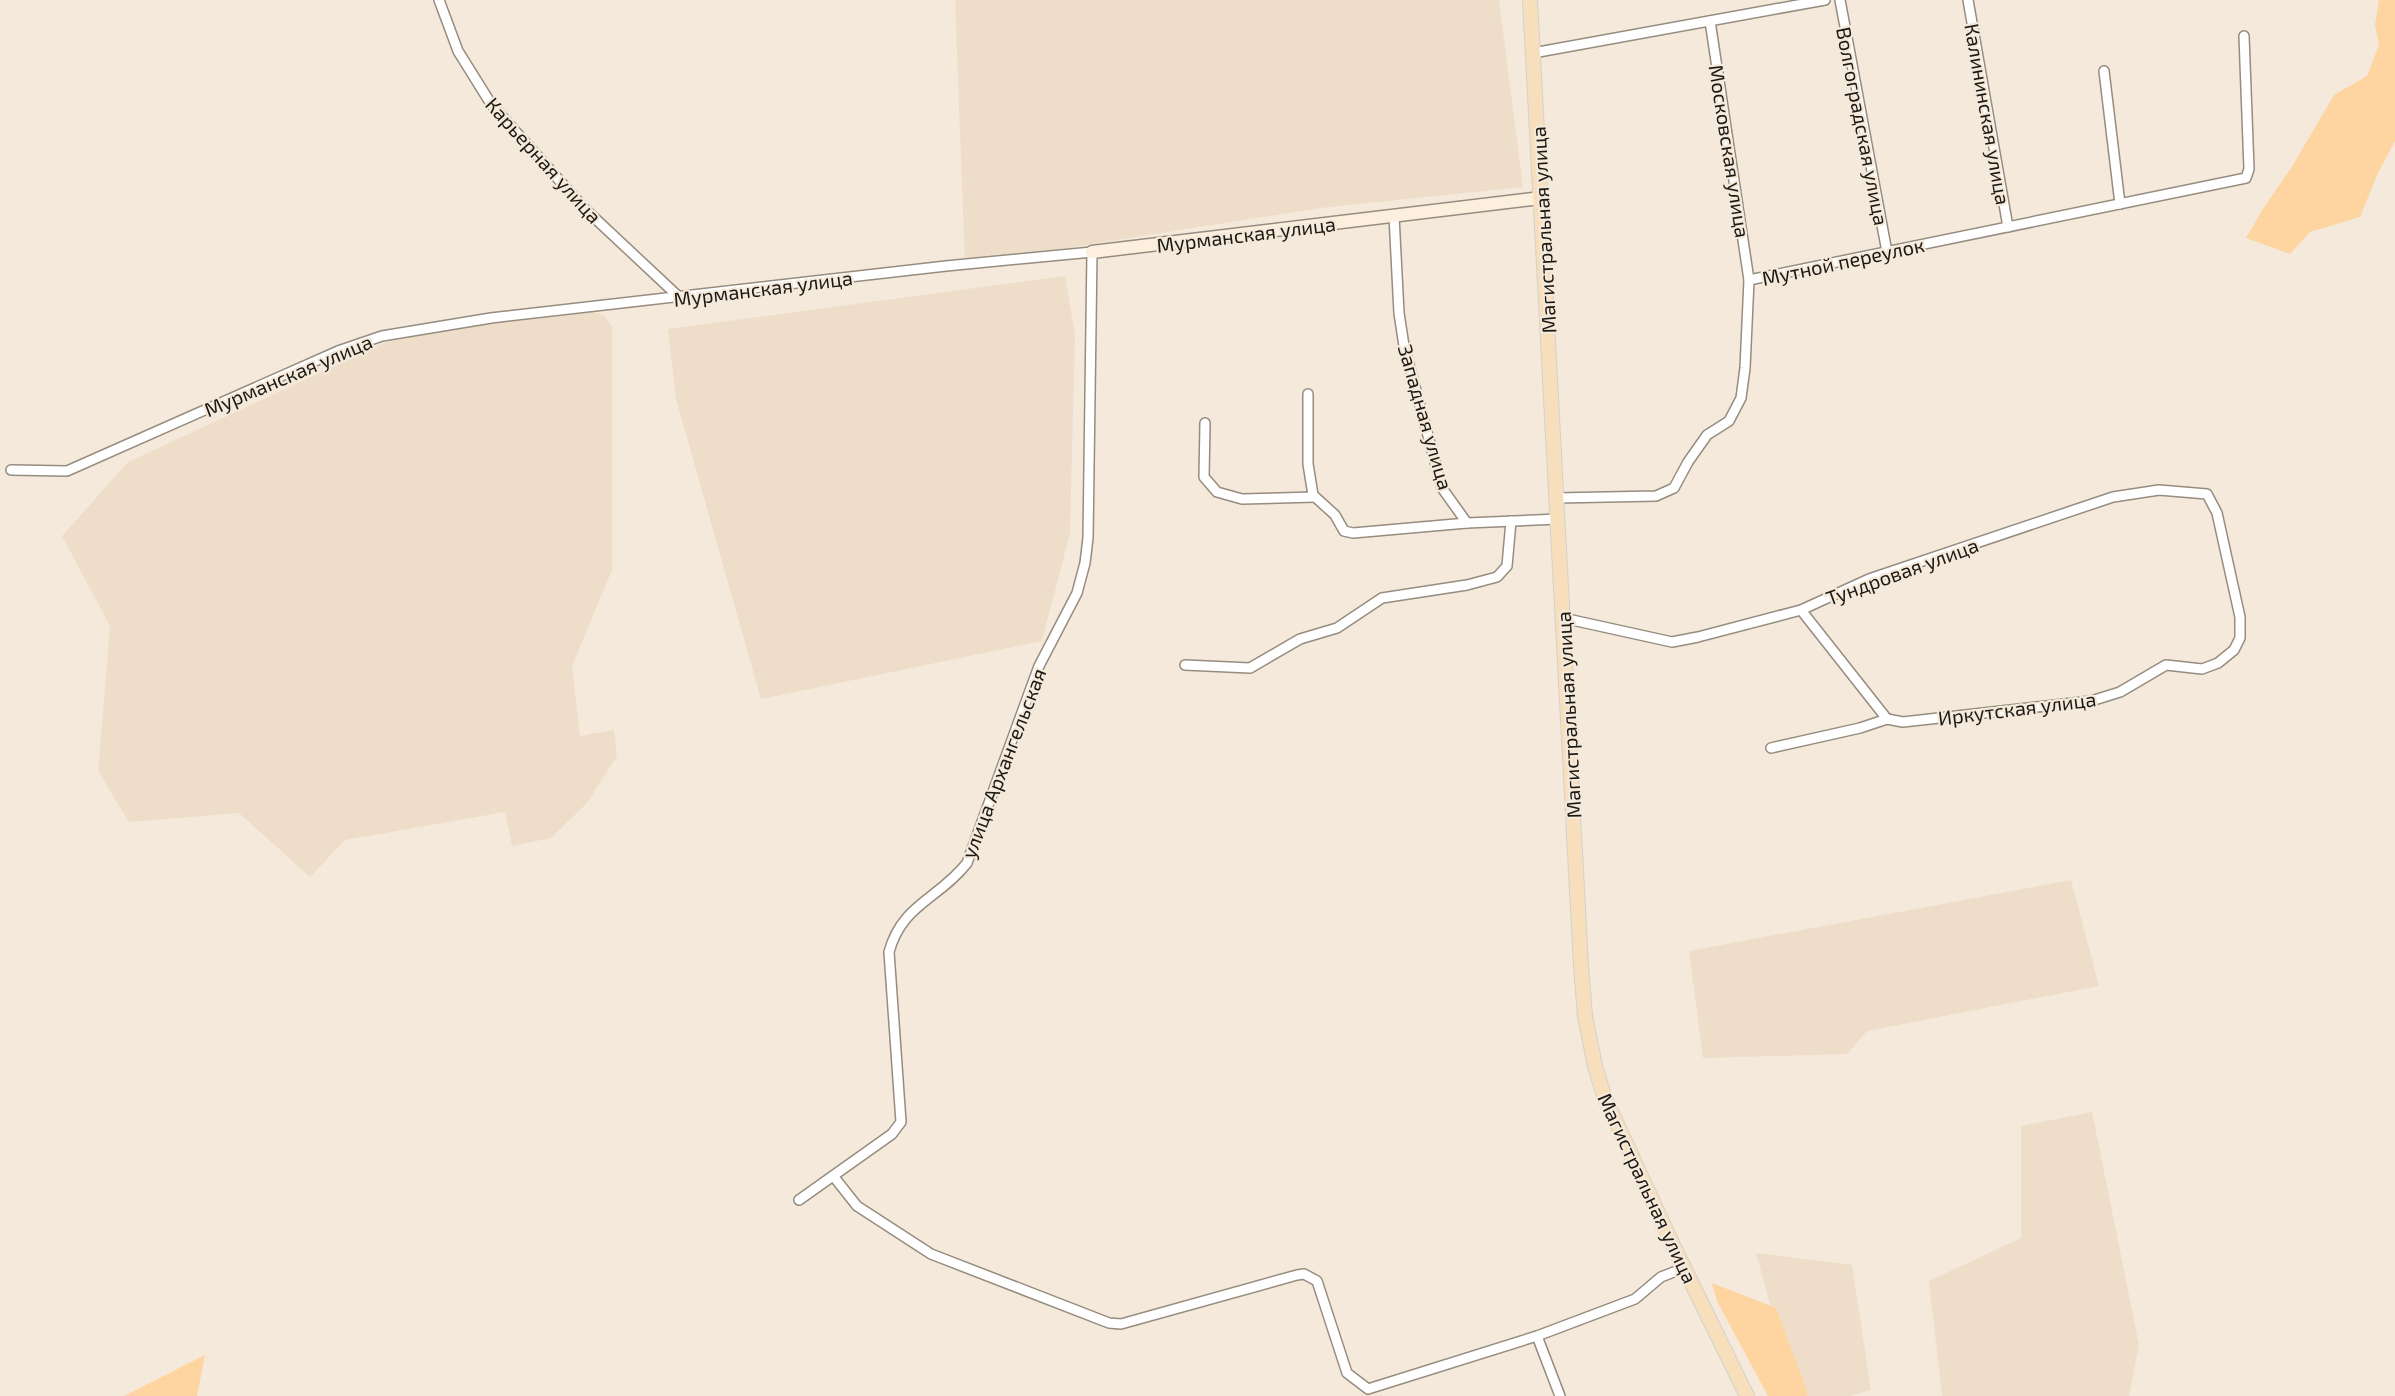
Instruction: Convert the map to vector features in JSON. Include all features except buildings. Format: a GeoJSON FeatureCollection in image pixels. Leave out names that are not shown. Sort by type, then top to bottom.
{"type":"FeatureCollection","features":[{"type":"Feature","properties":{"kind":"main road","name":"Магистральная улица"},"geometry":{"type":"LineString","coordinates":[[1530,0],[1580,955],[1587,1026],[1604,1096],[1747,1396]]}},
{"type":"Feature","properties":{"kind":"street","name":"Карьерная улица"},"geometry":{"type":"LineString","coordinates":[[439,0],[458,51],[491,104],[585,209],[680,298]]}},
{"type":"Feature","properties":{"kind":"street"},"geometry":{"type":"LineString","coordinates":[[1533,52],[1825,0]]}},
{"type":"Feature","properties":{"kind":"street","name":"Волгоградская улица"},"geometry":{"type":"LineString","coordinates":[[1840,0],[1887,252]]}},
{"type":"Feature","properties":{"kind":"street","name":"Калининская улица"},"geometry":{"type":"LineString","coordinates":[[1968,0],[2008,227]]}},
{"type":"Feature","properties":{"kind":"street","name":"Московская улица"},"geometry":{"type":"LineString","coordinates":[[1710,21],[1749,280]]}},
{"type":"Feature","properties":{"kind":"street","name":"Мутной переулок"},"geometry":{"type":"LineString","coordinates":[[1557,498],[1656,496],[1674,488],[1688,462],[1707,435],[1729,421],[1741,398],[1745,368],[1749,280],[2246,178],[2249,170],[2244,36]]}},
{"type":"Feature","properties":{"kind":"street"},"geometry":{"type":"LineString","coordinates":[[2104,71],[2120,204]]}},
{"type":"Feature","properties":{"kind":"street","name":"Мурманская улица"},"geometry":{"type":"LineString","coordinates":[[11,470],[67,471],[338,351],[382,336],[490,318],[946,266],[1092,252],[1541,198]]}},
{"type":"Feature","properties":{"kind":"street","name":"Западная улица"},"geometry":{"type":"LineString","coordinates":[[1394,216],[1399,314],[1404,346],[1443,488],[1467,523]]}},
{"type":"Feature","properties":{"kind":"street","name":"улица Архангельская"},"geometry":{"type":"LineString","coordinates":[[799,1200],[892,1134],[901,1122],[889,952],[894,935],[906,917],[956,878],[968,863],[1039,666],[1077,593],[1085,563],[1088,538],[1092,252]]}},
{"type":"Feature","properties":{"kind":"street"},"geometry":{"type":"LineString","coordinates":[[1308,394],[1308,464],[1313,495],[1335,515],[1344,531],[1353,533],[1467,523],[1558,519]]}},
{"type":"Feature","properties":{"kind":"street"},"geometry":{"type":"LineString","coordinates":[[1205,423],[1204,477],[1217,492],[1242,499],[1315,497]]}},
{"type":"Feature","properties":{"kind":"street","name":"Тундровая улица"},"geometry":{"type":"LineString","coordinates":[[1563,618],[1671,642],[1801,610],[1869,579],[2113,497],[2159,489],[2206,494]]}},
{"type":"Feature","properties":{"kind":"street","name":"Иркутская улица"},"geometry":{"type":"LineString","coordinates":[[1772,748],[1860,728],[1887,718],[1904,722],[2091,701],[2120,692],[2166,666],[2202,669],[2218,663],[2234,650],[2240,638],[2240,616],[2217,513],[2206,494]]}},
{"type":"Feature","properties":{"kind":"street"},"geometry":{"type":"LineString","coordinates":[[1185,665],[1250,668],[1300,639],[1337,628],[1382,598],[1467,585],[1497,577],[1506,566],[1511,521]]}},
{"type":"Feature","properties":{"kind":"street"},"geometry":{"type":"LineString","coordinates":[[1801,610],[1887,718]]}},
{"type":"Feature","properties":{"kind":"street"},"geometry":{"type":"LineString","coordinates":[[834,1177],[857,1206],[931,1254],[1109,1323],[1121,1324],[1298,1275],[1311,1276],[1317,1281],[1347,1373],[1368,1389],[1537,1336],[1635,1299],[1661,1277],[1684,1268]]}},
{"type":"Feature","properties":{"kind":"street"},"geometry":{"type":"LineString","coordinates":[[1537,1336],[1560,1396]]}},
{"type":"Feature","properties":{"kind":"shaded area"},"geometry":{"type":"Polygon","coordinates":[[[955,0],[1499,0],[1523,187],[1320,208],[965,264],[955,0]]]}},
{"type":"Feature","properties":{"kind":"shaded area"},"geometry":{"type":"Polygon","coordinates":[[[2379,0],[2395,0],[2395,141],[2377,175],[2360,217],[2310,232],[2290,254],[2246,238],[2334,95],[2367,76],[2379,45],[2375,25],[2379,0]]]}},
{"type":"Feature","properties":{"kind":"shaded area"},"geometry":{"type":"Polygon","coordinates":[[[1065,276],[1075,335],[1070,533],[1042,641],[761,699],[676,399],[668,329],[1065,276]]]}},
{"type":"Feature","properties":{"kind":"shaded area"},"geometry":{"type":"Polygon","coordinates":[[[594,312],[604,315],[612,327],[612,570],[572,666],[580,736],[614,730],[617,756],[587,803],[551,838],[512,846],[505,812],[345,840],[310,877],[239,813],[129,822],[98,771],[110,626],[62,536],[128,462],[384,343],[424,332],[501,321],[594,312]]]}},
{"type":"Feature","properties":{"kind":"shaded area"},"geometry":{"type":"Polygon","coordinates":[[[2071,880],[2099,986],[1867,1031],[1847,1054],[1703,1058],[1689,951],[2071,880]]]}},
{"type":"Feature","properties":{"kind":"shaded area"},"geometry":{"type":"Polygon","coordinates":[[[2092,1112],[2139,1345],[2129,1396],[1942,1396],[1929,1281],[2021,1238],[2021,1126],[2092,1112]]]}},
{"type":"Feature","properties":{"kind":"shaded area"},"geometry":{"type":"Polygon","coordinates":[[[1756,1253],[1852,1265],[1871,1390],[1850,1396],[1795,1396],[1756,1253]]]}},
{"type":"Feature","properties":{"kind":"shaded area"},"geometry":{"type":"Polygon","coordinates":[[[1712,1283],[1776,1308],[1807,1396],[1768,1396],[1717,1301],[1712,1283]]]}},
{"type":"Feature","properties":{"kind":"shaded area"},"geometry":{"type":"Polygon","coordinates":[[[205,1355],[197,1396],[124,1396],[205,1355]]]}}]}
